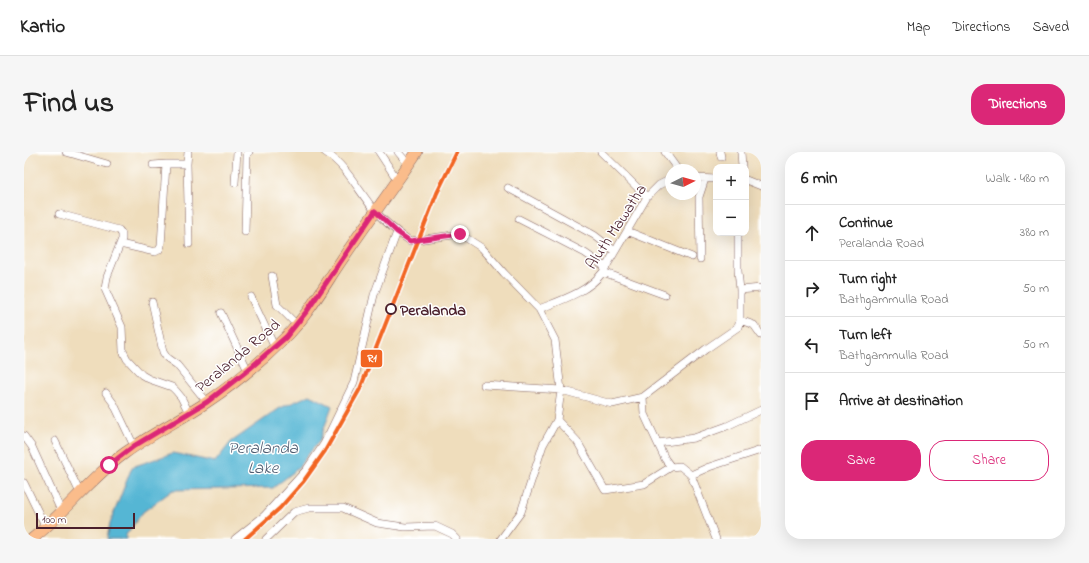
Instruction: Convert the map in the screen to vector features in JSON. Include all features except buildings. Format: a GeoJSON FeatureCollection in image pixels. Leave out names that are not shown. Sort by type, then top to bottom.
{"type":"FeatureCollection","features":[{"type":"Feature","properties":{"kind":"main road","name":"Peralanda Road"},"geometry":{"type":"LineString","coordinates":[[32,539],[62,513],[109,465],[134,446],[207,402],[248,370],[297,326],[375,211],[418,152]]}},
{"type":"Feature","properties":{"kind":"street"},"geometry":{"type":"LineString","coordinates":[[66,152],[107,164]]}},
{"type":"Feature","properties":{"kind":"street"},"geometry":{"type":"LineString","coordinates":[[188,152],[189,244]]}},
{"type":"Feature","properties":{"kind":"street"},"geometry":{"type":"LineString","coordinates":[[235,183],[237,152]]}},
{"type":"Feature","properties":{"kind":"street"},"geometry":{"type":"LineString","coordinates":[[245,232],[247,155],[249,152]]}},
{"type":"Feature","properties":{"kind":"street"},"geometry":{"type":"LineString","coordinates":[[325,152],[336,160],[375,211],[397,232],[410,241],[460,234],[482,248],[504,273],[539,308],[555,340],[561,390],[557,420],[543,445],[521,512],[501,539]]}},
{"type":"Feature","properties":{"kind":"street"},"geometry":{"type":"LineString","coordinates":[[379,152],[398,181]]}},
{"type":"Feature","properties":{"kind":"street"},"geometry":{"type":"LineString","coordinates":[[398,152],[409,165]]}},
{"type":"Feature","properties":{"kind":"street"},"geometry":{"type":"LineString","coordinates":[[600,152],[647,197]]}},
{"type":"Feature","properties":{"kind":"street"},"geometry":{"type":"LineString","coordinates":[[665,152],[674,164]]}},
{"type":"Feature","properties":{"kind":"street"},"geometry":{"type":"LineString","coordinates":[[741,152],[742,164]]}},
{"type":"Feature","properties":{"kind":"street"},"geometry":{"type":"LineString","coordinates":[[120,244],[155,252],[159,250],[161,246],[166,164]]}},
{"type":"Feature","properties":{"kind":"street"},"geometry":{"type":"LineString","coordinates":[[153,165],[187,164]]}},
{"type":"Feature","properties":{"kind":"street"},"geometry":{"type":"LineString","coordinates":[[701,179],[713,179]]}},
{"type":"Feature","properties":{"kind":"street"},"geometry":{"type":"LineString","coordinates":[[700,259],[699,197],[705,179]]}},
{"type":"Feature","properties":{"kind":"street"},"geometry":{"type":"LineString","coordinates":[[749,181],[761,186]]}},
{"type":"Feature","properties":{"kind":"street","name":"Aluth Mawatha"},"geometry":{"type":"LineString","coordinates":[[539,308],[570,298],[598,279],[647,197],[659,185],[665,182]]}},
{"type":"Feature","properties":{"kind":"street"},"geometry":{"type":"LineString","coordinates":[[508,188],[594,235],[615,251]]}},
{"type":"Feature","properties":{"kind":"street"},"geometry":{"type":"LineString","coordinates":[[59,214],[119,230],[122,234],[105,289],[122,327],[123,350],[127,359],[142,375],[172,387],[181,397],[189,413]]}},
{"type":"Feature","properties":{"kind":"street"},"geometry":{"type":"LineString","coordinates":[[519,219],[585,253],[604,270],[664,295]]}},
{"type":"Feature","properties":{"kind":"street"},"geometry":{"type":"LineString","coordinates":[[626,231],[692,257]]}},
{"type":"Feature","properties":{"kind":"street"},"geometry":{"type":"LineString","coordinates":[[235,539],[264,516],[307,469],[324,444],[354,382],[374,295],[397,232]]}},
{"type":"Feature","properties":{"kind":"street"},"geometry":{"type":"LineString","coordinates":[[484,385],[561,390],[612,404],[644,397],[706,349],[730,334],[738,327],[740,320],[740,290],[738,271],[738,236]]}},
{"type":"Feature","properties":{"kind":"street"},"geometry":{"type":"LineString","coordinates":[[272,276],[277,305],[297,326]]}},
{"type":"Feature","properties":{"kind":"street"},"geometry":{"type":"LineString","coordinates":[[740,290],[761,288]]}},
{"type":"Feature","properties":{"kind":"street"},"geometry":{"type":"LineString","coordinates":[[251,298],[274,348]]}},
{"type":"Feature","properties":{"kind":"street"},"geometry":{"type":"LineString","coordinates":[[152,302],[163,352],[167,358],[177,365],[207,402]]}},
{"type":"Feature","properties":{"kind":"street"},"geometry":{"type":"LineString","coordinates":[[221,313],[248,370]]}},
{"type":"Feature","properties":{"kind":"street"},"geometry":{"type":"LineString","coordinates":[[740,320],[754,325],[761,335]]}},
{"type":"Feature","properties":{"kind":"street"},"geometry":{"type":"LineString","coordinates":[[106,393],[114,404],[134,446]]}},
{"type":"Feature","properties":{"kind":"street"},"geometry":{"type":"LineString","coordinates":[[644,397],[644,414],[665,459],[671,467]]}},
{"type":"Feature","properties":{"kind":"street"},"geometry":{"type":"LineString","coordinates":[[658,444],[694,438],[727,426],[761,410]]}},
{"type":"Feature","properties":{"kind":"street"},"geometry":{"type":"LineString","coordinates":[[557,420],[577,441],[605,490],[644,484],[671,467],[680,466],[691,476],[716,539]]}},
{"type":"Feature","properties":{"kind":"street"},"geometry":{"type":"LineString","coordinates":[[24,436],[32,447],[62,513]]}},
{"type":"Feature","properties":{"kind":"street"},"geometry":{"type":"LineString","coordinates":[[56,441],[80,493]]}},
{"type":"Feature","properties":{"kind":"street"},"geometry":{"type":"LineString","coordinates":[[691,476],[709,467],[761,450]]}},
{"type":"Feature","properties":{"kind":"street"},"geometry":{"type":"LineString","coordinates":[[24,483],[46,528]]}},
{"type":"Feature","properties":{"kind":"street"},"geometry":{"type":"LineString","coordinates":[[266,539],[294,512],[309,508],[344,508],[377,523],[405,527],[435,526],[452,534],[457,539]]}},
{"type":"Feature","properties":{"kind":"water","name":"Peralanda Lake"},"geometry":{"type":"Polygon","coordinates":[[[310,395],[332,406],[320,440],[295,471],[273,488],[173,490],[143,512],[126,535],[126,539],[107,539],[110,523],[132,467],[173,453],[215,462],[231,442],[280,408],[310,395]]]}},
{"type":"Feature","properties":{"kind":"transit line","name":"R1"},"geometry":{"type":"LineString","coordinates":[[245,539],[280,508],[303,482],[325,451],[360,389],[437,193],[457,152]]}},
{"type":"Feature","properties":{"kind":"place","name":"Peralanda"},"geometry":{"type":"Point","coordinates":[391,309]}},
{"type":"Feature","properties":{"kind":"route"},"geometry":{"type":"LineString","coordinates":[[109,465],[134,446],[207,402],[248,370],[286,337],[297,326],[375,211],[397,232],[410,241],[460,234]]}}]}
